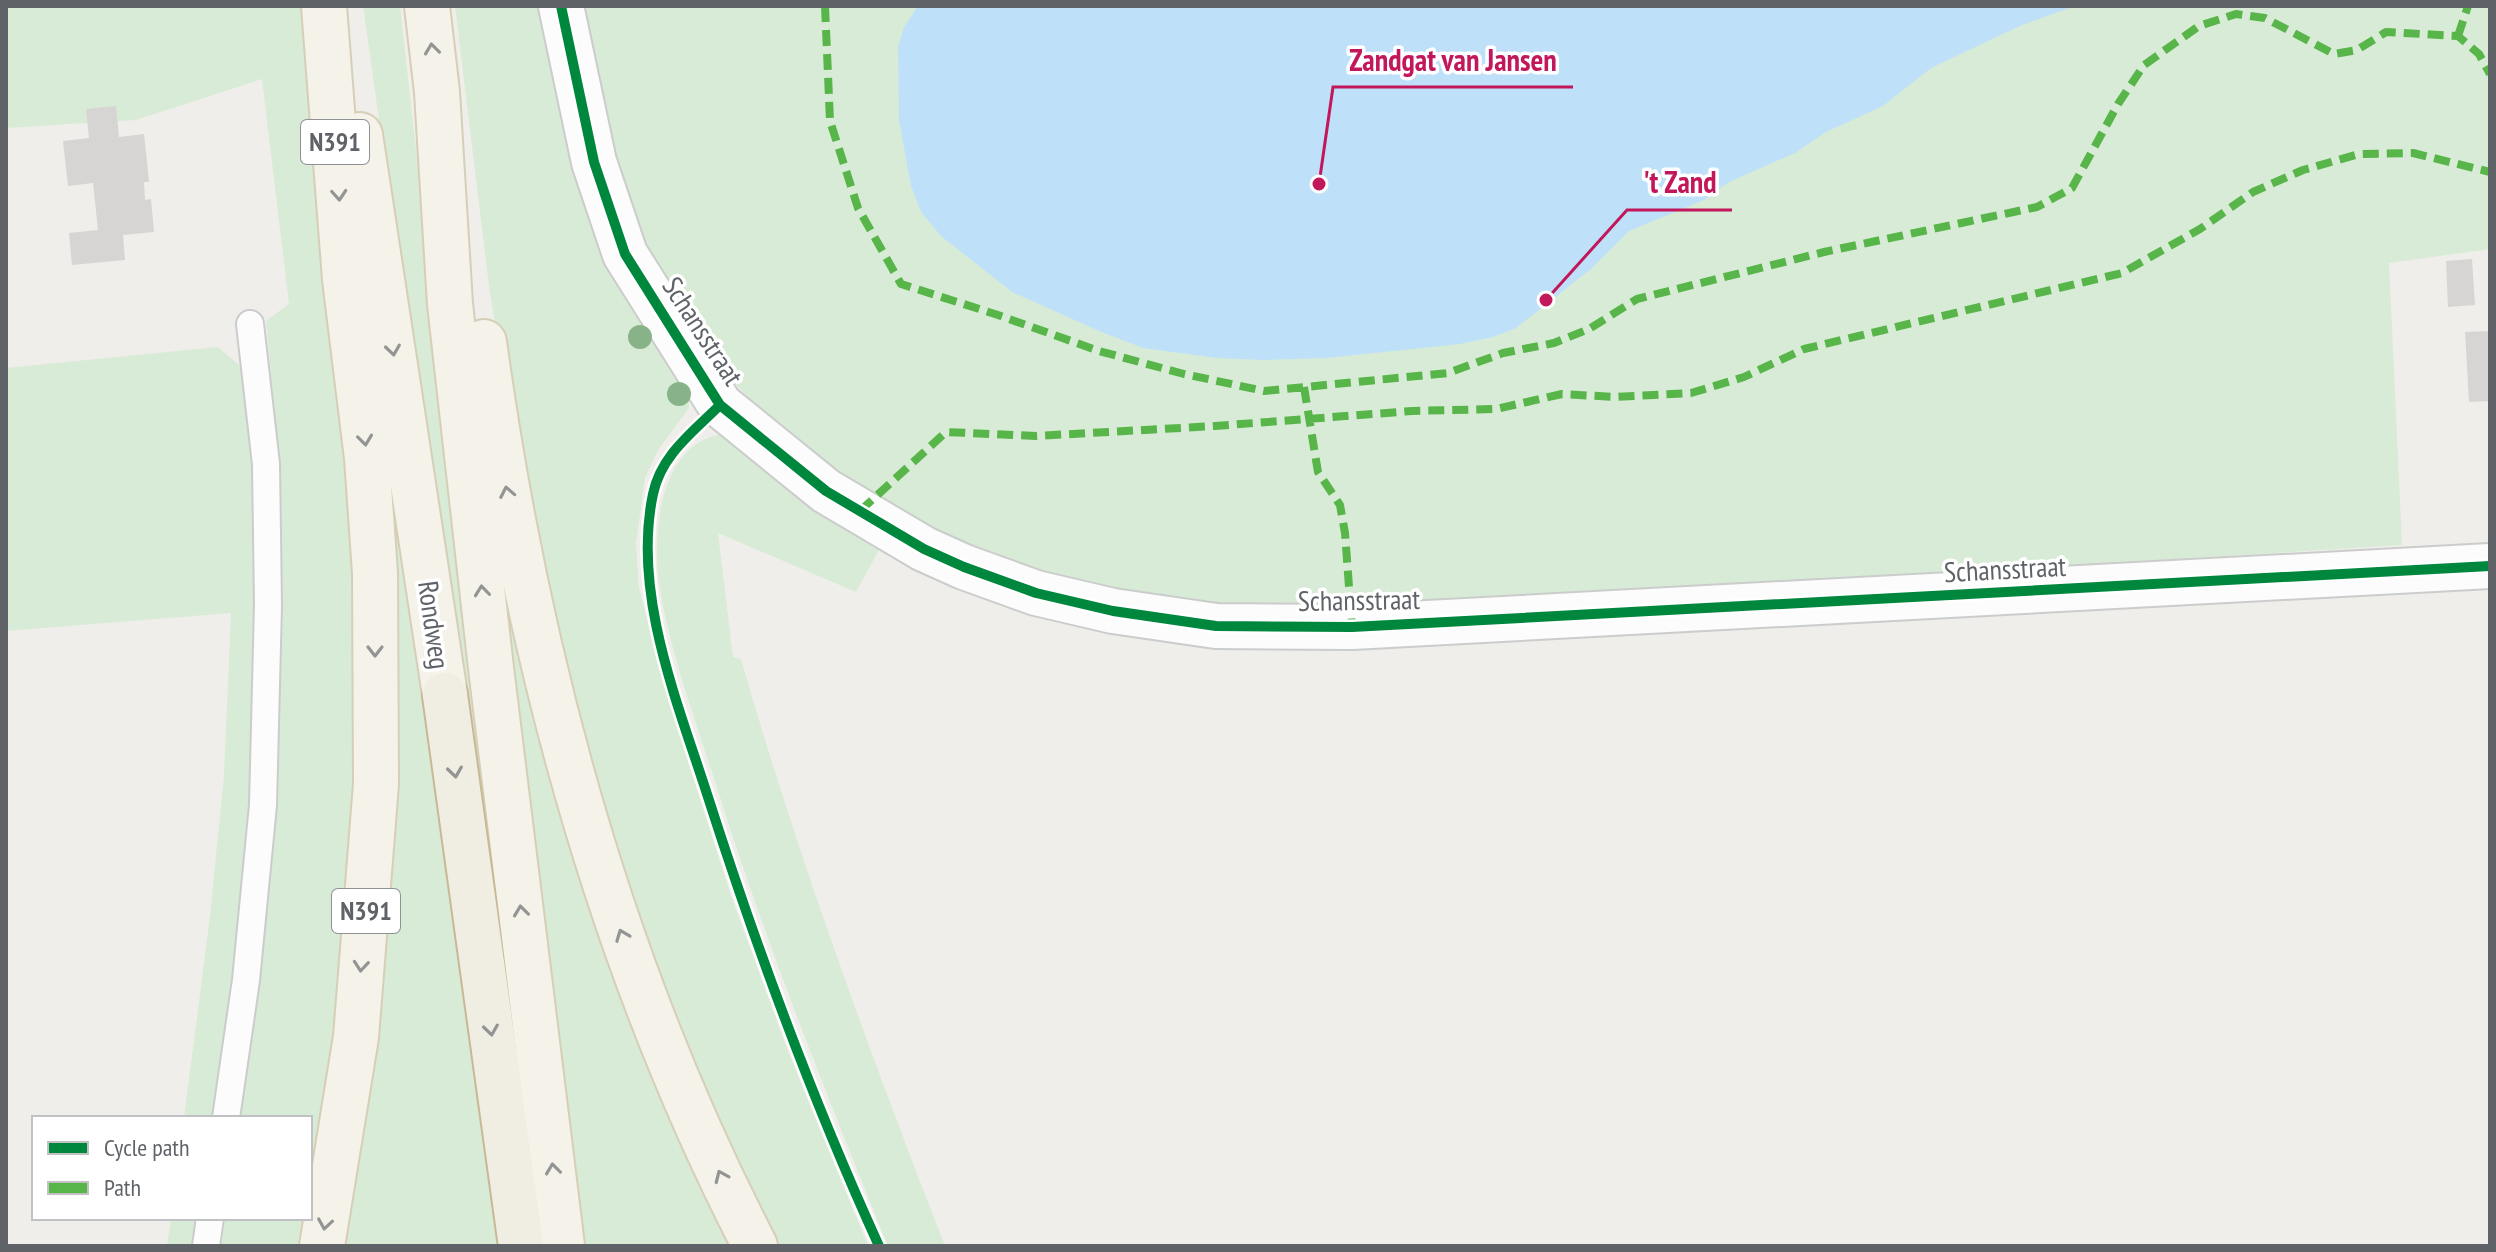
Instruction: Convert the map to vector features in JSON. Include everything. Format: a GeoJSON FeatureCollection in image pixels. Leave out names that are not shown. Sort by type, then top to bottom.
{"type":"FeatureCollection","features":[{"type":"Feature","properties":{"kind":"highway","name":"Rondweg"},"geometry":{"type":"LineString","coordinates":[[445,695],[521,1246]]}},
{"type":"Feature","properties":{"kind":"main road","name":"N391"},"geometry":{"type":"LineString","coordinates":[[322,1246],[356,1037],[376,784],[375,573],[367,458],[345,279],[324,6]]}},
{"type":"Feature","properties":{"kind":"main road","name":"Rondweg"},"geometry":{"type":"LineString","coordinates":[[340,6],[445,695]]}},
{"type":"Feature","properties":{"kind":"main road","name":"Rondweg"},"geometry":{"type":"LineString","coordinates":[[427,6],[437,92],[450,304],[562,1246]]}},
{"type":"Feature","properties":{"kind":"main road"},"geometry":{"type":"LineString","coordinates":[[437,92],[479,302],[499,452],[539,651],[569,772],[612,910],[675,1071],[755,1246]]}},
{"type":"Feature","properties":{"kind":"street","name":"Schansstraat"},"geometry":{"type":"LineString","coordinates":[[561,6],[594,162],[625,254],[720,405],[826,491],[888,529],[964,567],[1036,593],[1113,611],[1216,626],[1352,627],[2490,566]]}},
{"type":"Feature","properties":{"kind":"lane"},"geometry":{"type":"LineString","coordinates":[[226,1116],[246,980],[263,805],[268,605],[266,464],[250,324]]}},
{"type":"Feature","properties":{"kind":"lane"},"geometry":{"type":"LineString","coordinates":[[206,1246],[210,1220]]}},
{"type":"Feature","properties":{"kind":"green space"},"geometry":{"type":"Polygon","coordinates":[[[6,6],[301,6],[322,169],[330,271],[347,387],[360,584],[363,730],[357,895],[345,1026],[312,1208],[312,1116],[239,1116],[257,985],[274,807],[282,621],[281,484],[266,321],[289,304],[262,79],[136,120],[6,128],[6,6]]]}},
{"type":"Feature","properties":{"kind":"green space"},"geometry":{"type":"Polygon","coordinates":[[[363,6],[400,6],[538,1246],[363,6]]]}},
{"type":"Feature","properties":{"kind":"green space"},"geometry":{"type":"Polygon","coordinates":[[[455,6],[545,6],[689,386],[689,408],[658,450],[645,478],[636,543],[639,588],[668,699],[730,893],[788,1051],[868,1246],[771,1246],[704,1104],[582,772],[510,417],[489,286],[455,6]]]}},
{"type":"Feature","properties":{"kind":"green space"},"geometry":{"type":"Polygon","coordinates":[[[579,6],[2490,6],[2490,249],[2389,263],[2402,545],[1373,610],[1208,611],[1064,583],[938,536],[805,455],[705,353],[662,279],[616,176],[579,6]]]}},
{"type":"Feature","properties":{"kind":"green space"},"geometry":{"type":"Polygon","coordinates":[[[363,278],[506,1246],[338,1246],[371,1044],[363,278]]]}},
{"type":"Feature","properties":{"kind":"green space"},"geometry":{"type":"Polygon","coordinates":[[[218,347],[239,365],[247,400],[255,477],[256,608],[249,798],[235,982],[214,1116],[184,1116],[210,916],[224,775],[231,613],[6,631],[6,368],[218,347]]]}},
{"type":"Feature","properties":{"kind":"green space"},"geometry":{"type":"Polygon","coordinates":[[[731,434],[881,546],[856,592],[718,533],[733,657],[741,659],[786,808],[836,955],[945,1246],[888,1246],[774,954],[675,656],[663,607],[657,561],[660,512],[666,488],[689,450],[708,438],[731,434]]]}},
{"type":"Feature","properties":{"kind":"green space"},"geometry":{"type":"Polygon","coordinates":[[[495,522],[736,1246],[582,1246],[495,522]]]}},
{"type":"Feature","properties":{"kind":"green space"},"geometry":{"type":"Polygon","coordinates":[[[171,1220],[199,1220],[195,1246],[167,1246],[171,1220]]]}},
{"type":"Feature","properties":{"kind":"green space"},"geometry":{"type":"Polygon","coordinates":[[[225,1220],[310,1220],[305,1246],[221,1246],[225,1220]]]}},
{"type":"Feature","properties":{"kind":"water"},"geometry":{"type":"Polygon","coordinates":[[[918,6],[2075,6],[2022,25],[1931,68],[1883,106],[1826,132],[1795,153],[1729,182],[1704,200],[1629,231],[1592,268],[1516,328],[1460,344],[1327,358],[1264,360],[1217,358],[1143,348],[1012,292],[941,236],[921,212],[911,186],[899,120],[898,47],[904,27],[918,6]]]}},
{"type":"Feature","properties":{"kind":"building"},"geometry":{"type":"Polygon","coordinates":[[[116,106],[119,137],[144,134],[149,182],[144,182],[145,200],[151,199],[154,232],[123,235],[125,260],[72,265],[69,233],[98,230],[93,183],[68,186],[63,141],[89,138],[86,109],[116,106]]]}},
{"type":"Feature","properties":{"kind":"building"},"geometry":{"type":"Polygon","coordinates":[[[2472,259],[2475,305],[2448,307],[2446,261],[2472,259]]]}},
{"type":"Feature","properties":{"kind":"building"},"geometry":{"type":"Polygon","coordinates":[[[2490,331],[2490,401],[2469,402],[2465,332],[2490,331]]]}},
{"type":"Feature","properties":{"kind":"marked path"},"geometry":{"type":"LineString","coordinates":[[825,6],[830,121],[858,208],[901,284],[1099,351],[1264,391],[1448,373],[1503,353],[1554,343],[1589,329],[1637,299],[1824,252],[2037,207],[2072,188],[2118,104],[2144,65],[2199,26],[2236,14],[2265,18],[2334,54],[2357,50],[2386,32],[2458,36],[2479,54],[2490,74]]}},
{"type":"Feature","properties":{"kind":"marked path"},"geometry":{"type":"LineString","coordinates":[[2458,36],[2468,6]]}},
{"type":"Feature","properties":{"kind":"marked path"},"geometry":{"type":"LineString","coordinates":[[860,511],[946,432],[1036,436],[1412,411],[1496,409],[1562,394],[1615,397],[1691,393],[1744,377],[1804,349],[2122,273],[2200,229],[2253,192],[2303,170],[2359,154],[2413,153],[2490,172]]}},
{"type":"Feature","properties":{"kind":"marked path"},"geometry":{"type":"LineString","coordinates":[[1304,387],[1318,472],[1340,505],[1352,627]]}},
{"type":"Feature","properties":{"kind":"cycle path"},"geometry":{"type":"LineString","coordinates":[[561,6],[594,162],[625,254],[720,405],[826,491],[924,549],[1036,593],[1113,611],[1216,626],[1352,627],[2490,566]]}},
{"type":"Feature","properties":{"kind":"cycle path"},"geometry":{"type":"LineString","coordinates":[[720,405],[679,445],[657,480],[648,532],[648,570],[653,608],[671,684],[765,965],[808,1079],[879,1246]]}},
{"type":"Feature","properties":{"kind":"place","name":"Zandgat van Jansen"},"geometry":{"type":"Point","coordinates":[1319,184]}},
{"type":"Feature","properties":{"kind":"place","name":"'t Zand"},"geometry":{"type":"Point","coordinates":[1546,300]}}]}
